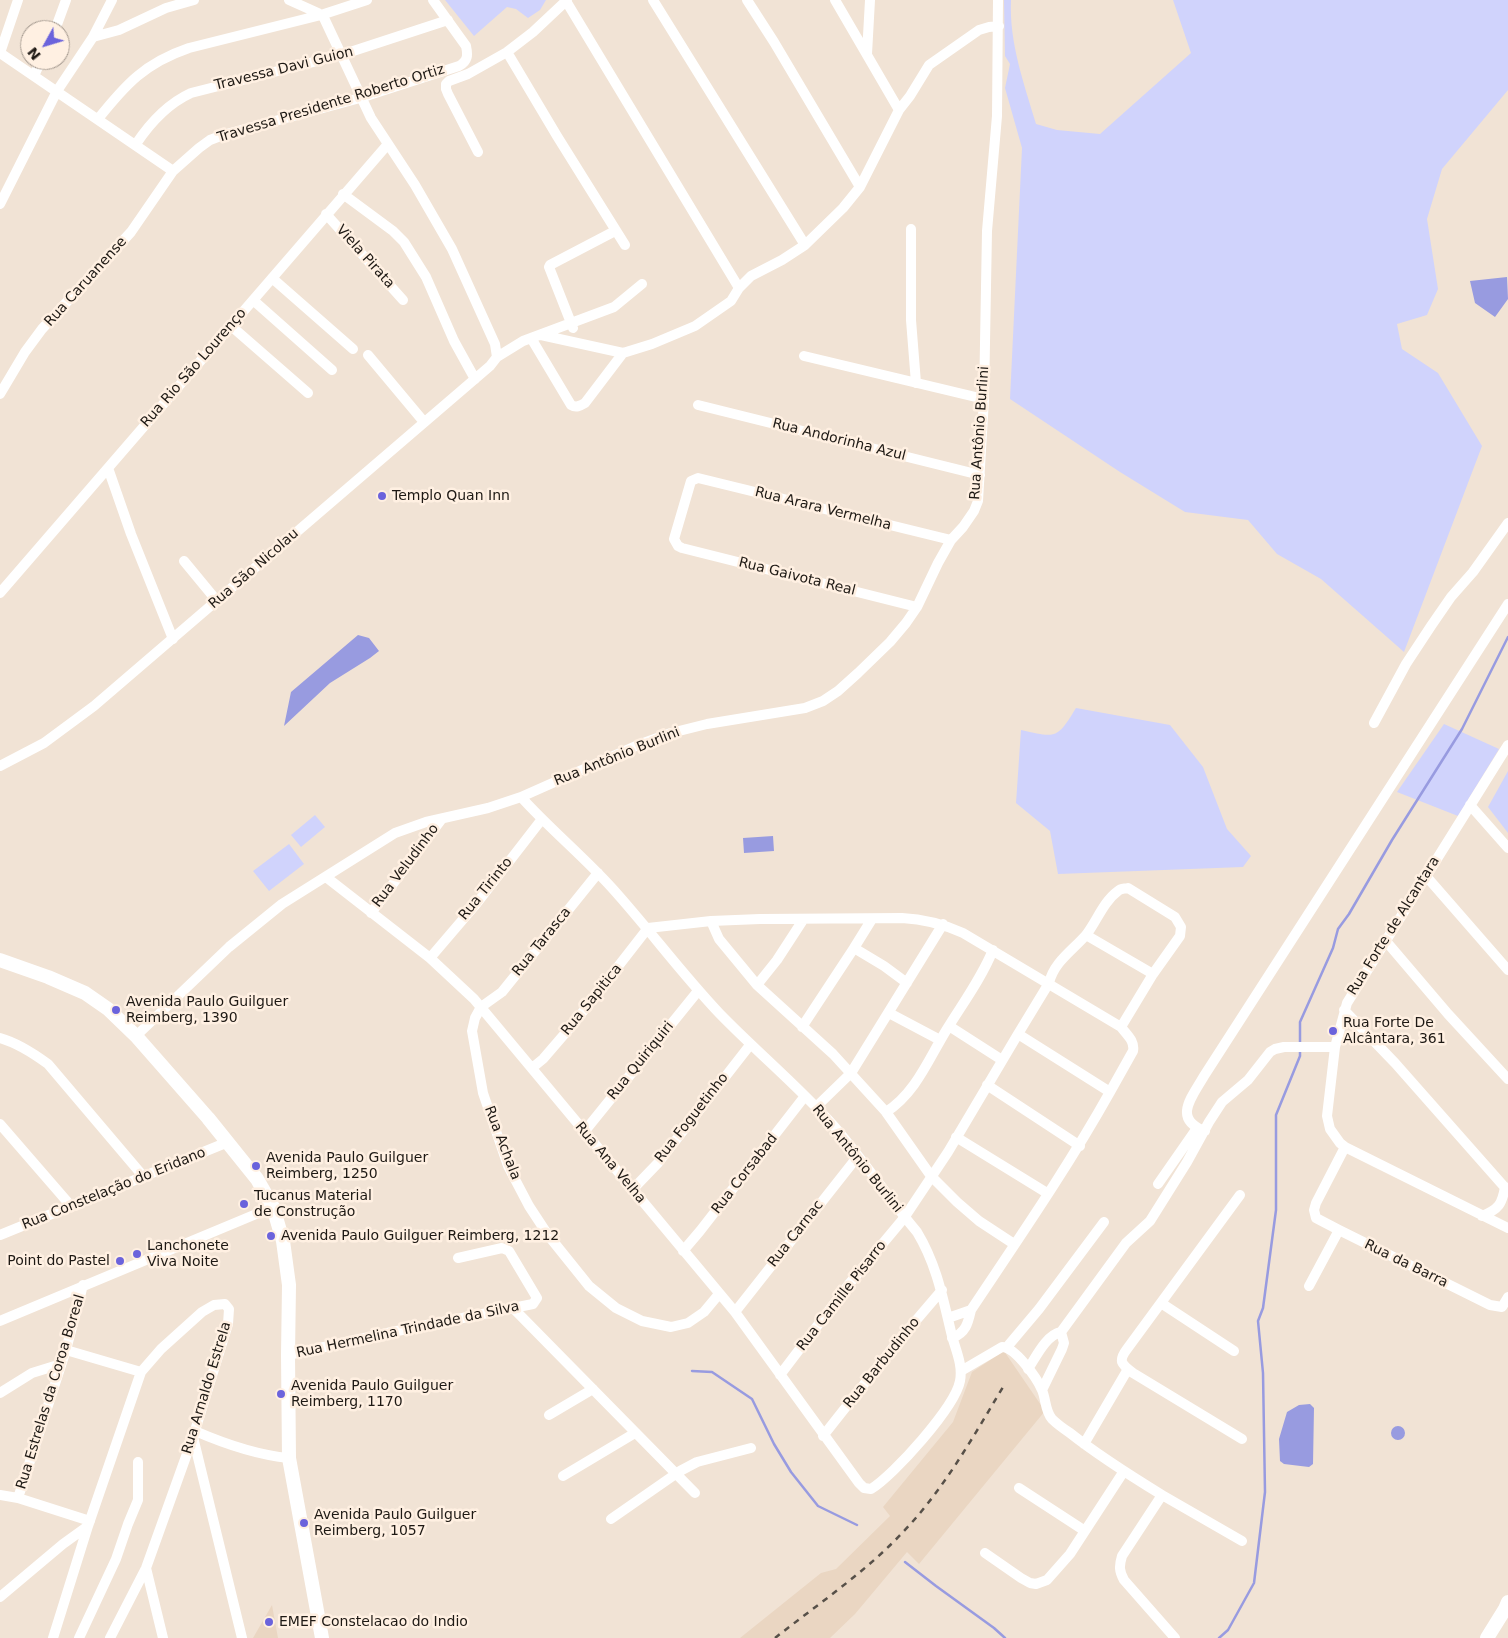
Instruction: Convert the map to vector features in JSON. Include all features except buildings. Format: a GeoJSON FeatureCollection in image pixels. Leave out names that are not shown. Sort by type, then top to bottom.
{"type":"FeatureCollection","features":[{"type":"Feature","properties":{"kind":"main road"},"geometry":{"type":"LineString","coordinates":[[0,960],[48,977],[85,993],[108,1009],[136,1036],[228,1142],[257,1179],[273,1207],[283,1241],[289,1285],[289,1458],[322,1638]]}},
{"type":"Feature","properties":{"kind":"main road"},"geometry":{"type":"LineString","coordinates":[[1487,1638],[1508,1602]]}},
{"type":"Feature","properties":{"kind":"street"},"geometry":{"type":"LineString","coordinates":[[18,0],[0,53],[173,171]]}},
{"type":"Feature","properties":{"kind":"street"},"geometry":{"type":"LineString","coordinates":[[58,20],[66,0]]}},
{"type":"Feature","properties":{"kind":"street"},"geometry":{"type":"LineString","coordinates":[[0,204],[57,91],[93,37],[112,0]]}},
{"type":"Feature","properties":{"kind":"street"},"geometry":{"type":"LineString","coordinates":[[93,37],[109,34],[129,26],[167,4],[194,0]]}},
{"type":"Feature","properties":{"kind":"street"},"geometry":{"type":"LineString","coordinates":[[289,0],[321,15],[371,118],[415,185],[452,250],[495,344],[497,358]]}},
{"type":"Feature","properties":{"kind":"street"},"geometry":{"type":"LineString","coordinates":[[98,119],[132,80],[142,71],[163,58],[189,48],[321,15],[367,0]]}},
{"type":"Feature","properties":{"kind":"street"},"geometry":{"type":"LineString","coordinates":[[433,0],[466,46],[468,53],[465,61],[477,69]]}},
{"type":"Feature","properties":{"kind":"street"},"geometry":{"type":"LineString","coordinates":[[478,152],[446,89],[446,84],[507,52],[541,25],[567,0],[740,288]]}},
{"type":"Feature","properties":{"kind":"street"},"geometry":{"type":"LineString","coordinates":[[653,0],[805,245]]}},
{"type":"Feature","properties":{"kind":"street"},"geometry":{"type":"LineString","coordinates":[[746,0],[774,42],[860,187]]}},
{"type":"Feature","properties":{"kind":"street"},"geometry":{"type":"LineString","coordinates":[[835,0],[899,110]]}},
{"type":"Feature","properties":{"kind":"street"},"geometry":{"type":"LineString","coordinates":[[867,54],[870,0]]}},
{"type":"Feature","properties":{"kind":"street","name":"Rua Antônio Burlini"},"geometry":{"type":"LineString","coordinates":[[136,1036],[229,947],[282,904],[395,833],[426,822],[488,808],[521,797],[638,745],[671,733],[707,724],[805,708],[824,700],[838,691],[890,642],[906,623],[917,607],[951,540],[974,511],[978,500],[984,399],[987,231],[997,116],[998,0]]}},
{"type":"Feature","properties":{"kind":"street","name":"Travessa Davi Guion"},"geometry":{"type":"LineString","coordinates":[[136,144],[159,116],[175,102],[191,93],[341,56],[448,20]]}},
{"type":"Feature","properties":{"kind":"street"},"geometry":{"type":"LineString","coordinates":[[541,335],[623,353],[652,344],[695,326],[731,301],[751,276],[782,260],[805,245],[843,208],[860,187],[899,110],[910,96],[929,64],[980,30],[999,26]]}},
{"type":"Feature","properties":{"kind":"street"},"geometry":{"type":"LineString","coordinates":[[507,52],[625,245]]}},
{"type":"Feature","properties":{"kind":"street","name":"Travessa Presidente Roberto Ortiz"},"geometry":{"type":"LineString","coordinates":[[173,171],[199,148],[210,140],[222,135],[360,98],[459,66],[465,61]]}},
{"type":"Feature","properties":{"kind":"street"},"geometry":{"type":"LineString","coordinates":[[34,76],[37,70]]}},
{"type":"Feature","properties":{"kind":"street","name":"Rua Rio São Lourenço"},"geometry":{"type":"LineString","coordinates":[[0,593],[388,144]]}},
{"type":"Feature","properties":{"kind":"street","name":"Rua Caruanense"},"geometry":{"type":"LineString","coordinates":[[0,394],[25,352],[59,311],[131,232],[173,171]]}},
{"type":"Feature","properties":{"kind":"street"},"geometry":{"type":"LineString","coordinates":[[343,194],[393,230],[404,242],[426,277],[451,333],[475,379]]}},
{"type":"Feature","properties":{"kind":"street","name":"Viela Pirata"},"geometry":{"type":"LineString","coordinates":[[326,214],[403,300]]}},
{"type":"Feature","properties":{"kind":"street"},"geometry":{"type":"LineString","coordinates":[[911,229],[911,320],[916,382]]}},
{"type":"Feature","properties":{"kind":"street"},"geometry":{"type":"LineString","coordinates":[[572,325],[549,267],[615,231]]}},
{"type":"Feature","properties":{"kind":"street"},"geometry":{"type":"LineString","coordinates":[[272,278],[353,349]]}},
{"type":"Feature","properties":{"kind":"street","name":"Rua São Nicolau"},"geometry":{"type":"LineString","coordinates":[[0,766],[25,754],[64,729],[94,706],[475,379],[497,358],[523,341],[572,325],[614,307],[642,284]]}},
{"type":"Feature","properties":{"kind":"street"},"geometry":{"type":"LineString","coordinates":[[253,300],[332,370]]}},
{"type":"Feature","properties":{"kind":"street"},"geometry":{"type":"LineString","coordinates":[[230,326],[308,393]]}},
{"type":"Feature","properties":{"kind":"street"},"geometry":{"type":"LineString","coordinates":[[531,338],[574,406],[585,403],[623,353]]}},
{"type":"Feature","properties":{"kind":"street"},"geometry":{"type":"LineString","coordinates":[[368,355],[424,422]]}},
{"type":"Feature","properties":{"kind":"street"},"geometry":{"type":"LineString","coordinates":[[804,356],[984,399]]}},
{"type":"Feature","properties":{"kind":"street","name":"Rua Andorinha Azul"},"geometry":{"type":"LineString","coordinates":[[698,405],[980,475]]}},
{"type":"Feature","properties":{"kind":"street"},"geometry":{"type":"LineString","coordinates":[[108,468],[131,534],[172,639]]}},
{"type":"Feature","properties":{"kind":"street","name":"Rua Arara Vermelha"},"geometry":{"type":"LineString","coordinates":[[678,546],[674,539],[692,481],[696,478],[951,540]]}},
{"type":"Feature","properties":{"kind":"street"},"geometry":{"type":"LineString","coordinates":[[1374,724],[1406,664],[1431,626],[1508,523]]}},
{"type":"Feature","properties":{"kind":"street","name":"Rua Gaivota Real"},"geometry":{"type":"LineString","coordinates":[[678,546],[917,607]]}},
{"type":"Feature","properties":{"kind":"street"},"geometry":{"type":"LineString","coordinates":[[184,561],[217,600]]}},
{"type":"Feature","properties":{"kind":"street"},"geometry":{"type":"LineString","coordinates":[[1201,1130],[1188,1120],[1186,1112],[1204,1076],[1508,604]]}},
{"type":"Feature","properties":{"kind":"street","name":"Rua Forte de Alcantara"},"geometry":{"type":"LineString","coordinates":[[1508,744],[1349,998],[1344,1010],[1335,1047],[1327,1116],[1330,1129],[1345,1147],[1508,1228]]}},
{"type":"Feature","properties":{"kind":"street","name":"Rua Antônio Burlini"},"geometry":{"type":"LineString","coordinates":[[521,797],[598,873],[648,928],[698,991],[750,1045],[816,1107],[858,1156],[904,1218],[917,1232],[928,1250],[942,1290],[961,1371]]}},
{"type":"Feature","properties":{"kind":"street"},"geometry":{"type":"LineString","coordinates":[[1470,805],[1508,848]]}},
{"type":"Feature","properties":{"kind":"street","name":"Rua Tirinto"},"geometry":{"type":"LineString","coordinates":[[430,958],[477,903],[542,819]]}},
{"type":"Feature","properties":{"kind":"street","name":"Rua Veludinho"},"geometry":{"type":"LineString","coordinates":[[371,913],[441,820]]}},
{"type":"Feature","properties":{"kind":"street","name":"Rua Tarasca"},"geometry":{"type":"LineString","coordinates":[[481,1006],[502,992],[598,873]]}},
{"type":"Feature","properties":{"kind":"street"},"geometry":{"type":"LineString","coordinates":[[1426,876],[1508,970]]}},
{"type":"Feature","properties":{"kind":"street","name":"Rua Ana Velha"},"geometry":{"type":"LineString","coordinates":[[326,877],[430,958],[481,1006],[734,1312],[823,1436],[864,1488],[868,1489],[876,1486],[900,1464],[923,1438],[958,1389],[961,1371]]}},
{"type":"Feature","properties":{"kind":"street","name":"Rua Camille Pisarro"},"geometry":{"type":"LineString","coordinates":[[780,1375],[849,1284],[904,1218],[956,1137],[1049,984],[1050,978],[1061,960],[1086,934],[1110,898],[1120,889],[1128,888],[1175,917],[1180,927],[1180,936],[1153,974]]}},
{"type":"Feature","properties":{"kind":"street"},"geometry":{"type":"LineString","coordinates":[[648,928],[711,921],[760,919],[922,919],[943,924],[993,950],[1121,1027],[1131,1039],[1134,1045],[1133,1051],[1080,1146],[971,1310],[965,1330],[952,1338]]}},
{"type":"Feature","properties":{"kind":"street"},"geometry":{"type":"LineString","coordinates":[[802,1027],[872,919]]}},
{"type":"Feature","properties":{"kind":"street"},"geometry":{"type":"LineString","coordinates":[[757,985],[778,960],[803,920]]}},
{"type":"Feature","properties":{"kind":"street"},"geometry":{"type":"LineString","coordinates":[[711,921],[719,938],[757,985],[833,1054],[886,1112],[931,1176],[979,1221],[1014,1244]]}},
{"type":"Feature","properties":{"kind":"street"},"geometry":{"type":"LineString","coordinates":[[816,1107],[851,1073],[943,924]]}},
{"type":"Feature","properties":{"kind":"street","name":"Rua Sapitica"},"geometry":{"type":"LineString","coordinates":[[532,1068],[562,1038],[648,928]]}},
{"type":"Feature","properties":{"kind":"street"},"geometry":{"type":"LineString","coordinates":[[1086,934],[1153,974],[1121,1027]]}},
{"type":"Feature","properties":{"kind":"street"},"geometry":{"type":"LineString","coordinates":[[1385,940],[1448,1014],[1508,1079]]}},
{"type":"Feature","properties":{"kind":"street"},"geometry":{"type":"LineString","coordinates":[[854,948],[884,966],[907,983]]}},
{"type":"Feature","properties":{"kind":"street"},"geometry":{"type":"LineString","coordinates":[[886,1112],[897,1105],[907,1094],[924,1070],[940,1040],[982,976],[993,950]]}},
{"type":"Feature","properties":{"kind":"street","name":"Rua Quiriquiri"},"geometry":{"type":"LineString","coordinates":[[584,1132],[698,991]]}},
{"type":"Feature","properties":{"kind":"street","name":"Rua Achala"},"geometry":{"type":"LineString","coordinates":[[481,1006],[472,1030],[483,1093],[508,1166],[529,1206],[548,1236],[579,1275],[616,1308],[642,1321],[671,1327],[688,1322],[704,1312],[719,1294]]}},
{"type":"Feature","properties":{"kind":"street"},"geometry":{"type":"LineString","coordinates":[[1344,1010],[1395,1063],[1506,1189],[1503,1199],[1497,1208],[1482,1216]]}},
{"type":"Feature","properties":{"kind":"street"},"geometry":{"type":"LineString","coordinates":[[888,1013],[940,1040]]}},
{"type":"Feature","properties":{"kind":"street"},"geometry":{"type":"LineString","coordinates":[[949,1026],[1002,1060]]}},
{"type":"Feature","properties":{"kind":"street"},"geometry":{"type":"LineString","coordinates":[[1018,1034],[1110,1092]]}},
{"type":"Feature","properties":{"kind":"street"},"geometry":{"type":"LineString","coordinates":[[0,1038],[32,1052],[48,1064],[143,1176]]}},
{"type":"Feature","properties":{"kind":"street","name":"Rua Foguetinho"},"geometry":{"type":"LineString","coordinates":[[632,1190],[658,1163],[750,1045]]}},
{"type":"Feature","properties":{"kind":"street"},"geometry":{"type":"LineString","coordinates":[[1158,1184],[1209,1122],[1222,1102],[1248,1080],[1270,1052],[1284,1047],[1335,1047]]}},
{"type":"Feature","properties":{"kind":"street"},"geometry":{"type":"LineString","coordinates":[[987,1086],[1080,1146]]}},
{"type":"Feature","properties":{"kind":"street","name":"Rua Corsabad"},"geometry":{"type":"LineString","coordinates":[[683,1251],[700,1232],[805,1096]]}},
{"type":"Feature","properties":{"kind":"street"},"geometry":{"type":"LineString","coordinates":[[0,1124],[71,1206]]}},
{"type":"Feature","properties":{"kind":"street"},"geometry":{"type":"LineString","coordinates":[[1028,1369],[1049,1339],[1056,1333],[1061,1332],[1126,1243],[1150,1221],[1201,1130]]}},
{"type":"Feature","properties":{"kind":"street"},"geometry":{"type":"LineString","coordinates":[[956,1137],[1047,1193]]}},
{"type":"Feature","properties":{"kind":"street","name":"Rua Constelação do Eridano"},"geometry":{"type":"LineString","coordinates":[[0,1235],[228,1142]]}},
{"type":"Feature","properties":{"kind":"street","name":"Rua da Barra"},"geometry":{"type":"LineString","coordinates":[[1345,1147],[1316,1203],[1314,1210],[1316,1218],[1490,1305],[1502,1307],[1508,1297]]}},
{"type":"Feature","properties":{"kind":"street","name":"Rua Carnac"},"geometry":{"type":"LineString","coordinates":[[734,1312],[858,1156]]}},
{"type":"Feature","properties":{"kind":"street"},"geometry":{"type":"LineString","coordinates":[[1240,1195],[1122,1357],[1122,1364],[1242,1439]]}},
{"type":"Feature","properties":{"kind":"street"},"geometry":{"type":"LineString","coordinates":[[0,1321],[273,1207]]}},
{"type":"Feature","properties":{"kind":"street"},"geometry":{"type":"LineString","coordinates":[[1007,1347],[1039,1309],[1104,1222]]}},
{"type":"Feature","properties":{"kind":"street"},"geometry":{"type":"LineString","coordinates":[[1309,1286],[1339,1230]]}},
{"type":"Feature","properties":{"kind":"street","name":"Rua Hermelina Trindade da Silva"},"geometry":{"type":"LineString","coordinates":[[288,1355],[533,1304],[537,1298],[506,1248],[458,1258]]}},
{"type":"Feature","properties":{"kind":"street","name":"Rua Estrelas da Coroa Boreal"},"geometry":{"type":"LineString","coordinates":[[18,1498],[62,1364],[83,1285]]}},
{"type":"Feature","properties":{"kind":"street","name":"Rua Barbudinho"},"geometry":{"type":"LineString","coordinates":[[823,1436],[895,1345],[942,1290]]}},
{"type":"Feature","properties":{"kind":"street"},"geometry":{"type":"LineString","coordinates":[[1161,1303],[1234,1351]]}},
{"type":"Feature","properties":{"kind":"street","name":"Rua Arnaldo Estrela"},"geometry":{"type":"LineString","coordinates":[[53,1638],[89,1523],[141,1372],[157,1353],[202,1312],[214,1305],[224,1304],[229,1309],[228,1324],[194,1434],[146,1568],[110,1638]]}},
{"type":"Feature","properties":{"kind":"street"},"geometry":{"type":"LineString","coordinates":[[512,1307],[695,1493]]}},
{"type":"Feature","properties":{"kind":"street"},"geometry":{"type":"LineString","coordinates":[[948,1318],[971,1310]]}},
{"type":"Feature","properties":{"kind":"street"},"geometry":{"type":"LineString","coordinates":[[1042,1390],[1064,1343],[1061,1332]]}},
{"type":"Feature","properties":{"kind":"street"},"geometry":{"type":"LineString","coordinates":[[961,1371],[1002,1347],[1007,1347],[1018,1356],[1042,1390],[1046,1408],[1051,1418],[1084,1444],[1124,1471],[1242,1541]]}},
{"type":"Feature","properties":{"kind":"street"},"geometry":{"type":"LineString","coordinates":[[66,1350],[141,1372]]}},
{"type":"Feature","properties":{"kind":"street"},"geometry":{"type":"LineString","coordinates":[[0,1393],[32,1373],[62,1364]]}},
{"type":"Feature","properties":{"kind":"street"},"geometry":{"type":"LineString","coordinates":[[1084,1444],[1128,1369]]}},
{"type":"Feature","properties":{"kind":"street"},"geometry":{"type":"LineString","coordinates":[[549,1415],[593,1389]]}},
{"type":"Feature","properties":{"kind":"street"},"geometry":{"type":"LineString","coordinates":[[563,1476],[636,1433]]}},
{"type":"Feature","properties":{"kind":"street"},"geometry":{"type":"LineString","coordinates":[[242,1638],[194,1434],[264,1456],[289,1458]]}},
{"type":"Feature","properties":{"kind":"street"},"geometry":{"type":"LineString","coordinates":[[611,1520],[676,1473],[697,1462],[751,1448]]}},
{"type":"Feature","properties":{"kind":"street"},"geometry":{"type":"LineString","coordinates":[[79,1638],[116,1559],[138,1500],[138,1462]]}},
{"type":"Feature","properties":{"kind":"street"},"geometry":{"type":"LineString","coordinates":[[984,1553],[1030,1583],[1036,1584],[1047,1580],[1070,1554],[1124,1471]]}},
{"type":"Feature","properties":{"kind":"street"},"geometry":{"type":"LineString","coordinates":[[1019,1488],[1085,1531]]}},
{"type":"Feature","properties":{"kind":"street"},"geometry":{"type":"LineString","coordinates":[[0,1495],[18,1498],[89,1523]]}},
{"type":"Feature","properties":{"kind":"street"},"geometry":{"type":"LineString","coordinates":[[1162,1495],[1122,1556],[1119,1566],[1124,1580],[1175,1638]]}},
{"type":"Feature","properties":{"kind":"street"},"geometry":{"type":"LineString","coordinates":[[0,1597],[89,1523]]}},
{"type":"Feature","properties":{"kind":"street"},"geometry":{"type":"LineString","coordinates":[[146,1568],[163,1638]]}},
{"type":"Feature","properties":{"kind":"shaded area"},"geometry":{"type":"Polygon","coordinates":[[[445,0],[546,0],[540,10],[528,18],[516,9],[507,7],[474,36],[445,0]]]}},
{"type":"Feature","properties":{"kind":"shaded area"},"geometry":{"type":"Polygon","coordinates":[[[1004,0],[1011,0],[1012,32],[1015,47],[1036,124],[1057,130],[1100,134],[1191,53],[1173,0],[1508,0],[1508,90],[1442,169],[1427,219],[1438,289],[1427,315],[1397,324],[1402,349],[1438,373],[1482,446],[1404,652],[1321,579],[1277,554],[1248,520],[1185,512],[1120,472],[1010,399],[1022,148],[1005,88],[1010,64],[1005,56],[1004,0]]]}},
{"type":"Feature","properties":{"kind":"shaded area"},"geometry":{"type":"Polygon","coordinates":[[[1076,708],[1170,725],[1203,767],[1227,829],[1251,856],[1243,867],[1058,874],[1050,831],[1016,803],[1021,730],[1049,735],[1055,734],[1060,731],[1076,708]]]}},
{"type":"Feature","properties":{"kind":"shaded area"},"geometry":{"type":"Polygon","coordinates":[[[1444,724],[1499,749],[1458,816],[1397,792],[1444,724]]]}},
{"type":"Feature","properties":{"kind":"shaded area"},"geometry":{"type":"Polygon","coordinates":[[[1508,771],[1508,833],[1488,807],[1508,771]]]}},
{"type":"Feature","properties":{"kind":"shaded area"},"geometry":{"type":"Polygon","coordinates":[[[315,815],[325,827],[301,847],[291,835],[315,815]]]}},
{"type":"Feature","properties":{"kind":"shaded area"},"geometry":{"type":"Polygon","coordinates":[[[289,844],[304,864],[269,891],[253,871],[289,844]]]}},
{"type":"Feature","properties":{"kind":"shaded area"},"geometry":{"type":"Polygon","coordinates":[[[1004,1351],[1045,1411],[919,1564],[907,1552],[855,1614],[830,1638],[740,1638],[821,1573],[836,1569],[890,1516],[883,1507],[953,1422],[972,1372],[1004,1351]]]}},
{"type":"Feature","properties":{"kind":"shaded area","name":"EMEF Constelacao do Indio"},"geometry":{"type":"Polygon","coordinates":[[[272,1605],[278,1638],[253,1638],[272,1605]]]}},
{"type":"Feature","properties":{"kind":"water"},"geometry":{"type":"Polygon","coordinates":[[[1507,277],[1508,299],[1495,317],[1475,303],[1470,281],[1507,277]]]}},
{"type":"Feature","properties":{"kind":"water"},"geometry":{"type":"Polygon","coordinates":[[[358,635],[369,638],[379,651],[330,683],[284,726],[291,692],[358,635]]]}},
{"type":"Feature","properties":{"kind":"water"},"geometry":{"type":"Polygon","coordinates":[[[773,836],[774,851],[744,853],[743,838],[773,836]]]}},
{"type":"Feature","properties":{"kind":"water"},"geometry":{"type":"Polygon","coordinates":[[[1310,1404],[1314,1408],[1313,1464],[1309,1467],[1284,1464],[1280,1461],[1279,1439],[1287,1412],[1299,1405],[1310,1404]]]}},
{"type":"Feature","properties":{"kind":"water"},"geometry":{"type":"Polygon","coordinates":[[[1395,1426],[1401,1426],[1405,1433],[1401,1440],[1395,1440],[1391,1436],[1391,1430],[1395,1426]]]}},
{"type":"Feature","properties":{"kind":"waterway"},"geometry":{"type":"LineString","coordinates":[[1300,1044],[1300,1022],[1333,948],[1338,929],[1462,729],[1508,637]]}},
{"type":"Feature","properties":{"kind":"waterway"},"geometry":{"type":"LineString","coordinates":[[1219,1638],[1228,1630],[1254,1583],[1265,1492],[1263,1373],[1258,1321],[1263,1308],[1276,1210],[1276,1115],[1300,1056],[1300,1050]]}},
{"type":"Feature","properties":{"kind":"waterway"},"geometry":{"type":"LineString","coordinates":[[692,1371],[712,1372],[752,1399],[774,1444],[791,1472],[818,1506],[857,1525]]}},
{"type":"Feature","properties":{"kind":"waterway"},"geometry":{"type":"LineString","coordinates":[[905,1562],[1005,1638]]}},
{"type":"Feature","properties":{"kind":"railway"},"geometry":{"type":"LineString","coordinates":[[775,1638],[874,1560],[919,1515],[945,1480],[1003,1387]]}},
{"type":"Feature","properties":{"kind":"place","name":"Templo Quan Inn"},"geometry":{"type":"Point","coordinates":[382,496]}},
{"type":"Feature","properties":{"kind":"place","name":"Avenida Paulo Guilguer Reimberg, 1390"},"geometry":{"type":"Point","coordinates":[116,1010]}},
{"type":"Feature","properties":{"kind":"place","name":"Rua Forte De Alcântara, 361"},"geometry":{"type":"Point","coordinates":[1333,1031]}},
{"type":"Feature","properties":{"kind":"place","name":"Avenida Paulo Guilguer Reimberg, 1250"},"geometry":{"type":"Point","coordinates":[256,1166]}},
{"type":"Feature","properties":{"kind":"place","name":"Tucanus Material de Construção"},"geometry":{"type":"Point","coordinates":[244,1204]}},
{"type":"Feature","properties":{"kind":"place","name":"Avenida Paulo Guilguer Reimberg, 1212"},"geometry":{"type":"Point","coordinates":[271,1236]}},
{"type":"Feature","properties":{"kind":"place","name":"Lanchonete Viva Noite"},"geometry":{"type":"Point","coordinates":[137,1254]}},
{"type":"Feature","properties":{"kind":"place","name":"Point do Pastel"},"geometry":{"type":"Point","coordinates":[120,1261]}},
{"type":"Feature","properties":{"kind":"place","name":"Avenida Paulo Guilguer Reimberg, 1170"},"geometry":{"type":"Point","coordinates":[281,1394]}},
{"type":"Feature","properties":{"kind":"place","name":"Avenida Paulo Guilguer Reimberg, 1057"},"geometry":{"type":"Point","coordinates":[304,1523]}},
{"type":"Feature","properties":{"kind":"place","name":"EMEF Constelacao do Indio"},"geometry":{"type":"Point","coordinates":[269,1622]}}]}
